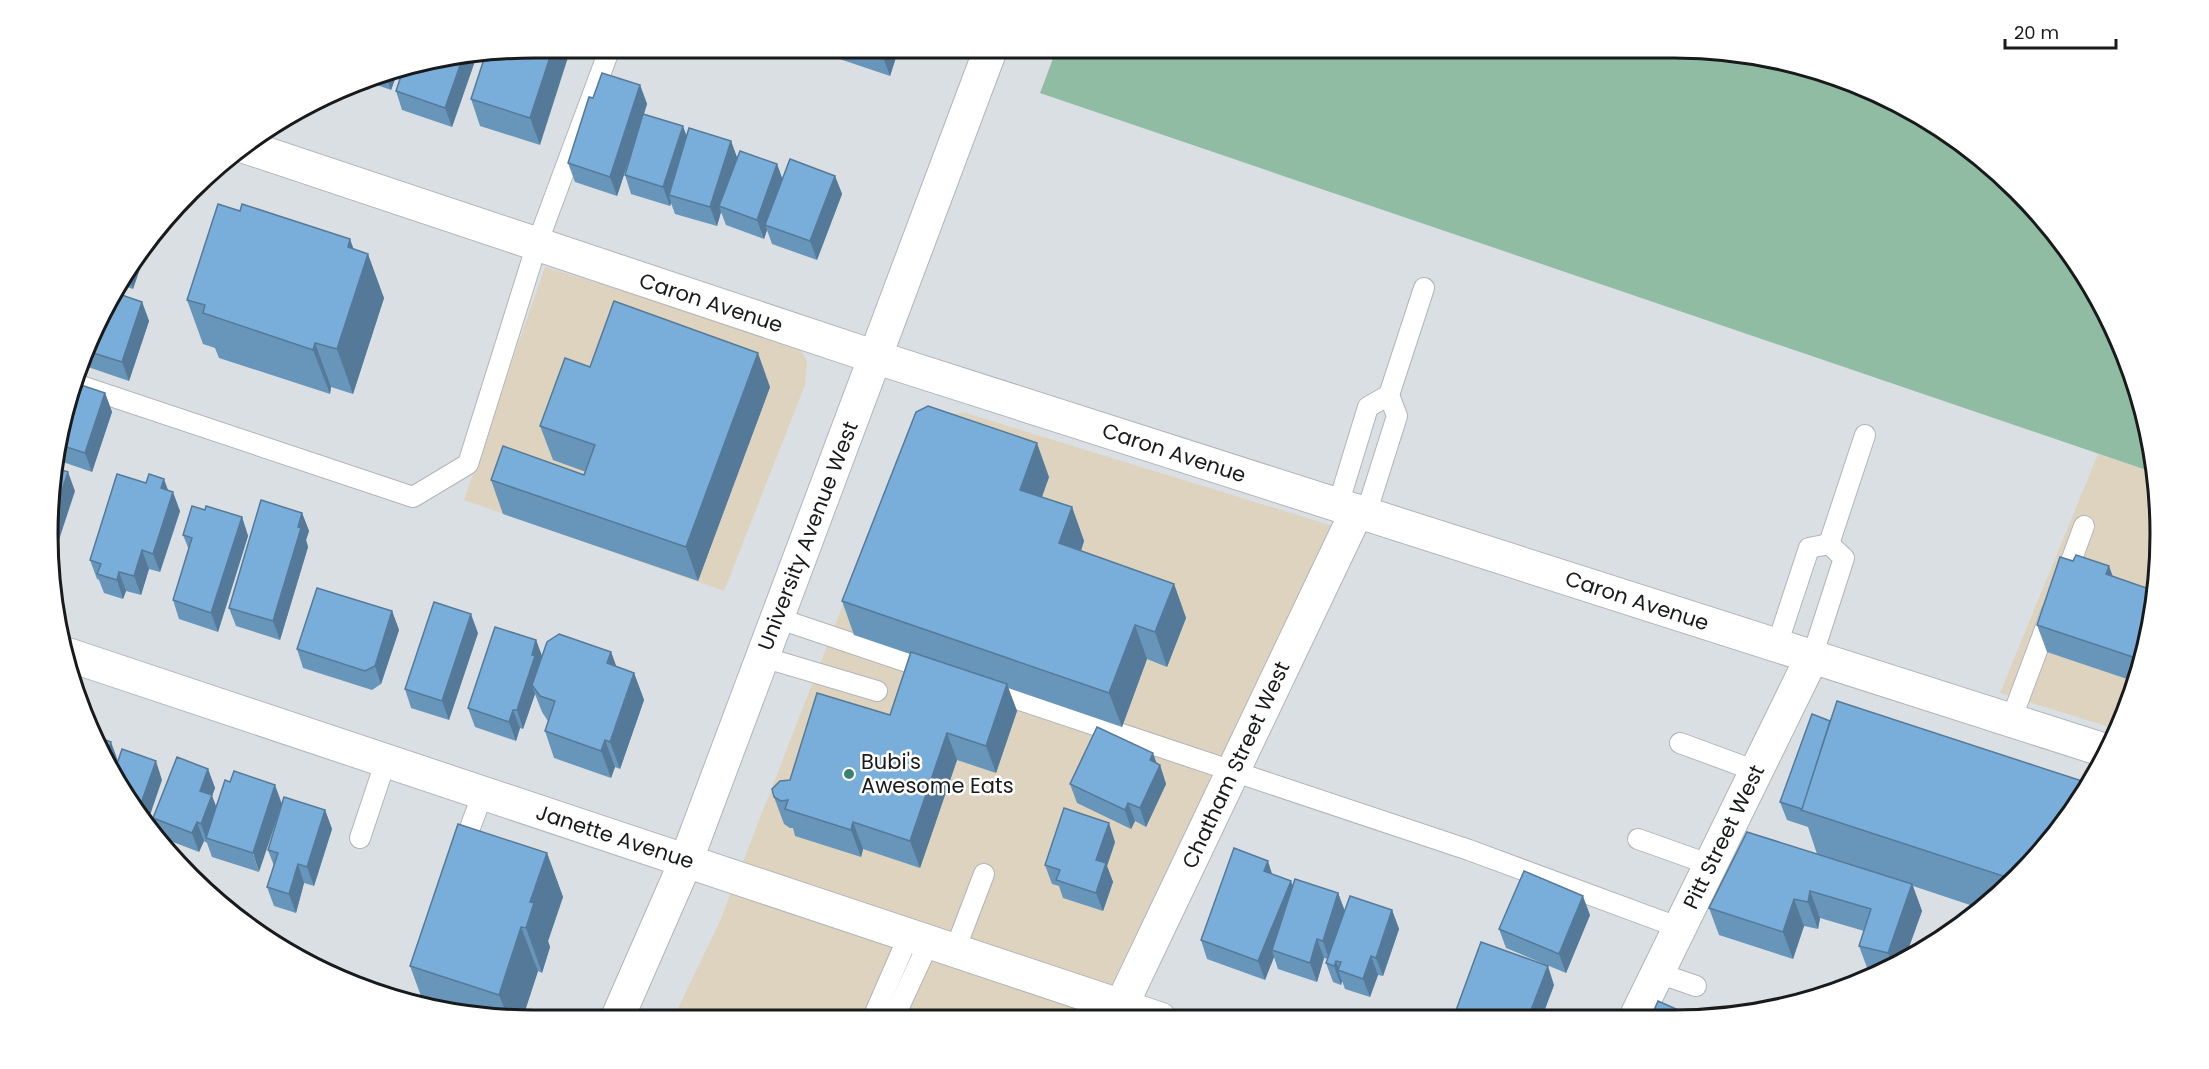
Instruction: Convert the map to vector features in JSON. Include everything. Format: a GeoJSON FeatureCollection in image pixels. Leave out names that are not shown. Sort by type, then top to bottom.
{"type":"FeatureCollection","features":[{"type":"Feature","properties":{"kind":"street","name":"University Avenue West"},"geometry":{"type":"LineString","coordinates":[[621,1010],[687,861],[988,58]]}},
{"type":"Feature","properties":{"kind":"street","name":"Caron Avenue"},"geometry":{"type":"LineString","coordinates":[[255,150],[875,357],[2099,748]]}},
{"type":"Feature","properties":{"kind":"street","name":"Chatham Street West"},"geometry":{"type":"LineString","coordinates":[[1119,1010],[1354,510]]}},
{"type":"Feature","properties":{"kind":"street","name":"Janette Avenue"},"geometry":{"type":"LineString","coordinates":[[75,657],[931,943],[1110,1010]]}},
{"type":"Feature","properties":{"kind":"street","name":"Pitt Street West"},"geometry":{"type":"LineString","coordinates":[[1640,1010],[1711,865],[1734,839],[1756,771],[1812,657]]}},
{"type":"Feature","properties":{"kind":"lane"},"geometry":{"type":"LineString","coordinates":[[82,386],[413,497],[468,464],[537,244],[606,58]]}},
{"type":"Feature","properties":{"kind":"lane"},"geometry":{"type":"LineString","coordinates":[[1354,510],[1397,416],[1389,395],[1424,288]]}},
{"type":"Feature","properties":{"kind":"lane"},"geometry":{"type":"LineString","coordinates":[[1354,510],[1368,407],[1389,395]]}},
{"type":"Feature","properties":{"kind":"lane"},"geometry":{"type":"LineString","coordinates":[[1829,544],[1865,435]]}},
{"type":"Feature","properties":{"kind":"lane"},"geometry":{"type":"LineString","coordinates":[[2011,720],[2084,526]]}},
{"type":"Feature","properties":{"kind":"lane"},"geometry":{"type":"LineString","coordinates":[[1777,645],[1809,548],[1829,544]]}},
{"type":"Feature","properties":{"kind":"lane"},"geometry":{"type":"LineString","coordinates":[[1812,657],[1844,558],[1829,544]]}},
{"type":"Feature","properties":{"kind":"lane"},"geometry":{"type":"LineString","coordinates":[[777,618],[946,675]]}},
{"type":"Feature","properties":{"kind":"lane"},"geometry":{"type":"LineString","coordinates":[[763,657],[877,692]]}},
{"type":"Feature","properties":{"kind":"lane"},"geometry":{"type":"LineString","coordinates":[[968,682],[1469,850],[1680,928]]}},
{"type":"Feature","properties":{"kind":"lane"},"geometry":{"type":"LineString","coordinates":[[1680,743],[1756,771]]}},
{"type":"Feature","properties":{"kind":"lane"},"geometry":{"type":"LineString","coordinates":[[360,838],[386,760]]}},
{"type":"Feature","properties":{"kind":"lane"},"geometry":{"type":"LineString","coordinates":[[455,869],[483,793]]}},
{"type":"Feature","properties":{"kind":"lane"},"geometry":{"type":"LineString","coordinates":[[1638,839],[1711,865]]}},
{"type":"Feature","properties":{"kind":"lane"},"geometry":{"type":"LineString","coordinates":[[880,1010],[984,874]]}},
{"type":"Feature","properties":{"kind":"lane"},"geometry":{"type":"LineString","coordinates":[[898,1010],[931,943]]}},
{"type":"Feature","properties":{"kind":"lane"},"geometry":{"type":"LineString","coordinates":[[1658,973],[1696,986]]}},
{"type":"Feature","properties":{"kind":"shaded area"},"geometry":{"type":"Polygon","coordinates":[[[545,267],[797,344],[807,361],[805,385],[724,591],[464,500],[545,267]]]}},
{"type":"Feature","properties":{"kind":"shaded area"},"geometry":{"type":"Polygon","coordinates":[[[966,413],[1333,526],[1099,1010],[677,1010],[720,921],[909,435],[936,414],[966,413]]]}},
{"type":"Feature","properties":{"kind":"shaded area"},"geometry":{"type":"Polygon","coordinates":[[[2098,454],[2146,470],[2150,534],[2146,597],[2134,658],[2109,727],[2000,693],[2098,454]]]}},
{"type":"Feature","properties":{"kind":"green space"},"geometry":{"type":"Polygon","coordinates":[[[1053,58],[1675,58],[1767,68],[1828,84],[1885,108],[1939,139],[1964,157],[2011,198],[2052,245],[2087,297],[2114,352],[2134,411],[2146,470],[1040,93],[1053,58]]]}},
{"type":"Feature","properties":{"kind":"building"},"geometry":{"type":"Polygon","coordinates":[[[550,58],[530,118],[471,99],[483,62],[550,58]]]}},
{"type":"Feature","properties":{"kind":"building"},"geometry":{"type":"Polygon","coordinates":[[[460,65],[445,108],[396,91],[400,78],[460,65]]]}},
{"type":"Feature","properties":{"kind":"building"},"geometry":{"type":"Polygon","coordinates":[[[602,73],[640,85],[610,177],[568,163],[589,97],[593,98],[602,73]]]}},
{"type":"Feature","properties":{"kind":"building"},"geometry":{"type":"Polygon","coordinates":[[[643,114],[683,126],[663,187],[625,175],[643,114]]]}},
{"type":"Feature","properties":{"kind":"building"},"geometry":{"type":"Polygon","coordinates":[[[689,128],[731,141],[710,207],[669,195],[689,128]]]}},
{"type":"Feature","properties":{"kind":"building"},"geometry":{"type":"Polygon","coordinates":[[[740,151],[777,164],[757,220],[719,206],[740,151]]]}},
{"type":"Feature","properties":{"kind":"building"},"geometry":{"type":"Polygon","coordinates":[[[790,159],[835,176],[810,241],[765,225],[790,159]]]}},
{"type":"Feature","properties":{"kind":"building"},"geometry":{"type":"Polygon","coordinates":[[[218,204],[240,211],[242,204],[350,239],[348,247],[368,254],[337,349],[315,343],[313,350],[203,313],[205,305],[187,300],[218,204]]]}},
{"type":"Feature","properties":{"kind":"building"},"geometry":{"type":"Polygon","coordinates":[[[122,295],[142,302],[122,362],[94,353],[122,295]]]}},
{"type":"Feature","properties":{"kind":"building"},"geometry":{"type":"Polygon","coordinates":[[[614,301],[758,353],[686,547],[491,480],[503,446],[584,475],[595,445],[540,426],[565,358],[590,367],[614,301]]]}},
{"type":"Feature","properties":{"kind":"building"},"geometry":{"type":"Polygon","coordinates":[[[83,386],[105,393],[85,453],[67,447],[83,386]]]}},
{"type":"Feature","properties":{"kind":"building"},"geometry":{"type":"Polygon","coordinates":[[[928,406],[1037,443],[1020,490],[1072,507],[1059,543],[1174,584],[1155,632],[1135,625],[1109,693],[842,601],[916,412],[928,406]]]}},
{"type":"Feature","properties":{"kind":"building"},"geometry":{"type":"Polygon","coordinates":[[[63,470],[68,472],[61,493],[63,470]]]}},
{"type":"Feature","properties":{"kind":"building"},"geometry":{"type":"Polygon","coordinates":[[[117,474],[146,483],[149,474],[164,479],[161,488],[173,492],[153,554],[142,550],[134,576],[119,572],[117,580],[97,574],[101,564],[90,560],[117,474]]]}},
{"type":"Feature","properties":{"kind":"building"},"geometry":{"type":"Polygon","coordinates":[[[261,500],[302,513],[298,527],[301,528],[273,621],[229,608],[261,500]]]}},
{"type":"Feature","properties":{"kind":"building"},"geometry":{"type":"Polygon","coordinates":[[[192,506],[205,510],[206,506],[242,517],[211,613],[173,600],[192,538],[183,535],[192,506]]]}},
{"type":"Feature","properties":{"kind":"building"},"geometry":{"type":"Polygon","coordinates":[[[2076,555],[2109,566],[2106,574],[2147,588],[2134,657],[2037,625],[2060,557],[2073,561],[2076,555]]]}},
{"type":"Feature","properties":{"kind":"building"},"geometry":{"type":"Polygon","coordinates":[[[317,588],[392,611],[375,666],[365,671],[297,649],[317,588]]]}},
{"type":"Feature","properties":{"kind":"building"},"geometry":{"type":"Polygon","coordinates":[[[434,602],[471,614],[442,701],[405,689],[434,602]]]}},
{"type":"Feature","properties":{"kind":"building"},"geometry":{"type":"Polygon","coordinates":[[[495,627],[536,640],[532,655],[535,656],[517,710],[513,710],[509,722],[468,708],[495,627]]]}},
{"type":"Feature","properties":{"kind":"building"},"geometry":{"type":"Polygon","coordinates":[[[559,634],[611,652],[607,663],[634,673],[610,742],[605,740],[601,751],[545,731],[555,701],[540,696],[532,685],[547,642],[559,634]]]}},
{"type":"Feature","properties":{"kind":"building"},"geometry":{"type":"Polygon","coordinates":[[[911,652],[1007,684],[986,746],[947,733],[910,841],[853,822],[851,830],[785,809],[788,800],[781,801],[774,797],[772,789],[780,781],[790,780],[817,693],[890,715],[911,652]]]}},
{"type":"Feature","properties":{"kind":"building"},"geometry":{"type":"Polygon","coordinates":[[[1837,701],[2081,781],[2052,824],[2005,877],[1801,810],[1837,701]]]}},
{"type":"Feature","properties":{"kind":"building"},"geometry":{"type":"Polygon","coordinates":[[[1812,714],[1830,721],[1802,809],[1780,802],[1812,714]]]}},
{"type":"Feature","properties":{"kind":"building"},"geometry":{"type":"Polygon","coordinates":[[[1097,727],[1153,753],[1150,760],[1160,765],[1140,808],[1128,803],[1125,810],[1070,784],[1097,727]]]}},
{"type":"Feature","properties":{"kind":"building"},"geometry":{"type":"Polygon","coordinates":[[[122,749],[156,761],[141,802],[122,772],[117,763],[122,749]]]}},
{"type":"Feature","properties":{"kind":"building"},"geometry":{"type":"Polygon","coordinates":[[[177,757],[208,769],[200,791],[212,795],[201,824],[197,822],[192,833],[153,818],[177,757]]]}},
{"type":"Feature","properties":{"kind":"building"},"geometry":{"type":"Polygon","coordinates":[[[234,771],[275,785],[253,853],[206,838],[225,780],[230,782],[234,771]]]}},
{"type":"Feature","properties":{"kind":"building"},"geometry":{"type":"Polygon","coordinates":[[[284,797],[325,810],[307,867],[298,864],[289,894],[267,887],[278,853],[268,850],[284,797]]]}},
{"type":"Feature","properties":{"kind":"building"},"geometry":{"type":"Polygon","coordinates":[[[1064,808],[1109,823],[1096,860],[1106,863],[1096,893],[1056,880],[1060,870],[1045,865],[1064,808]]]}},
{"type":"Feature","properties":{"kind":"building"},"geometry":{"type":"Polygon","coordinates":[[[458,824],[547,853],[530,902],[534,903],[526,928],[521,927],[499,995],[410,966],[458,824]]]}},
{"type":"Feature","properties":{"kind":"building"},"geometry":{"type":"Polygon","coordinates":[[[1747,832],[1912,884],[1888,953],[1859,946],[1871,909],[1810,891],[1808,902],[1794,899],[1783,932],[1709,908],[1747,832]]]}},
{"type":"Feature","properties":{"kind":"building"},"geometry":{"type":"Polygon","coordinates":[[[1234,848],[1268,861],[1264,871],[1291,881],[1258,961],[1201,940],[1234,848]]]}},
{"type":"Feature","properties":{"kind":"building"},"geometry":{"type":"Polygon","coordinates":[[[1524,871],[1583,896],[1559,954],[1499,929],[1524,871]]]}},
{"type":"Feature","properties":{"kind":"building"},"geometry":{"type":"Polygon","coordinates":[[[1295,879],[1338,893],[1323,941],[1317,939],[1310,963],[1272,950],[1295,879]]]}},
{"type":"Feature","properties":{"kind":"building"},"geometry":{"type":"Polygon","coordinates":[[[1350,896],[1392,910],[1376,958],[1371,956],[1363,979],[1338,970],[1341,962],[1336,961],[1334,966],[1326,963],[1350,896]]]}},
{"type":"Feature","properties":{"kind":"building"},"geometry":{"type":"Polygon","coordinates":[[[1481,942],[1548,966],[1531,1010],[1456,1010],[1481,942]]]}},
{"type":"Feature","properties":{"kind":"building"},"geometry":{"type":"Polygon","coordinates":[[[1658,1001],[1678,1010],[1675,1010],[1654,1010],[1658,1001]]]}},
{"type":"Feature","properties":{"kind":"place","name":"Bubi's Awesome Eats"},"geometry":{"type":"Point","coordinates":[849,774]}}]}
